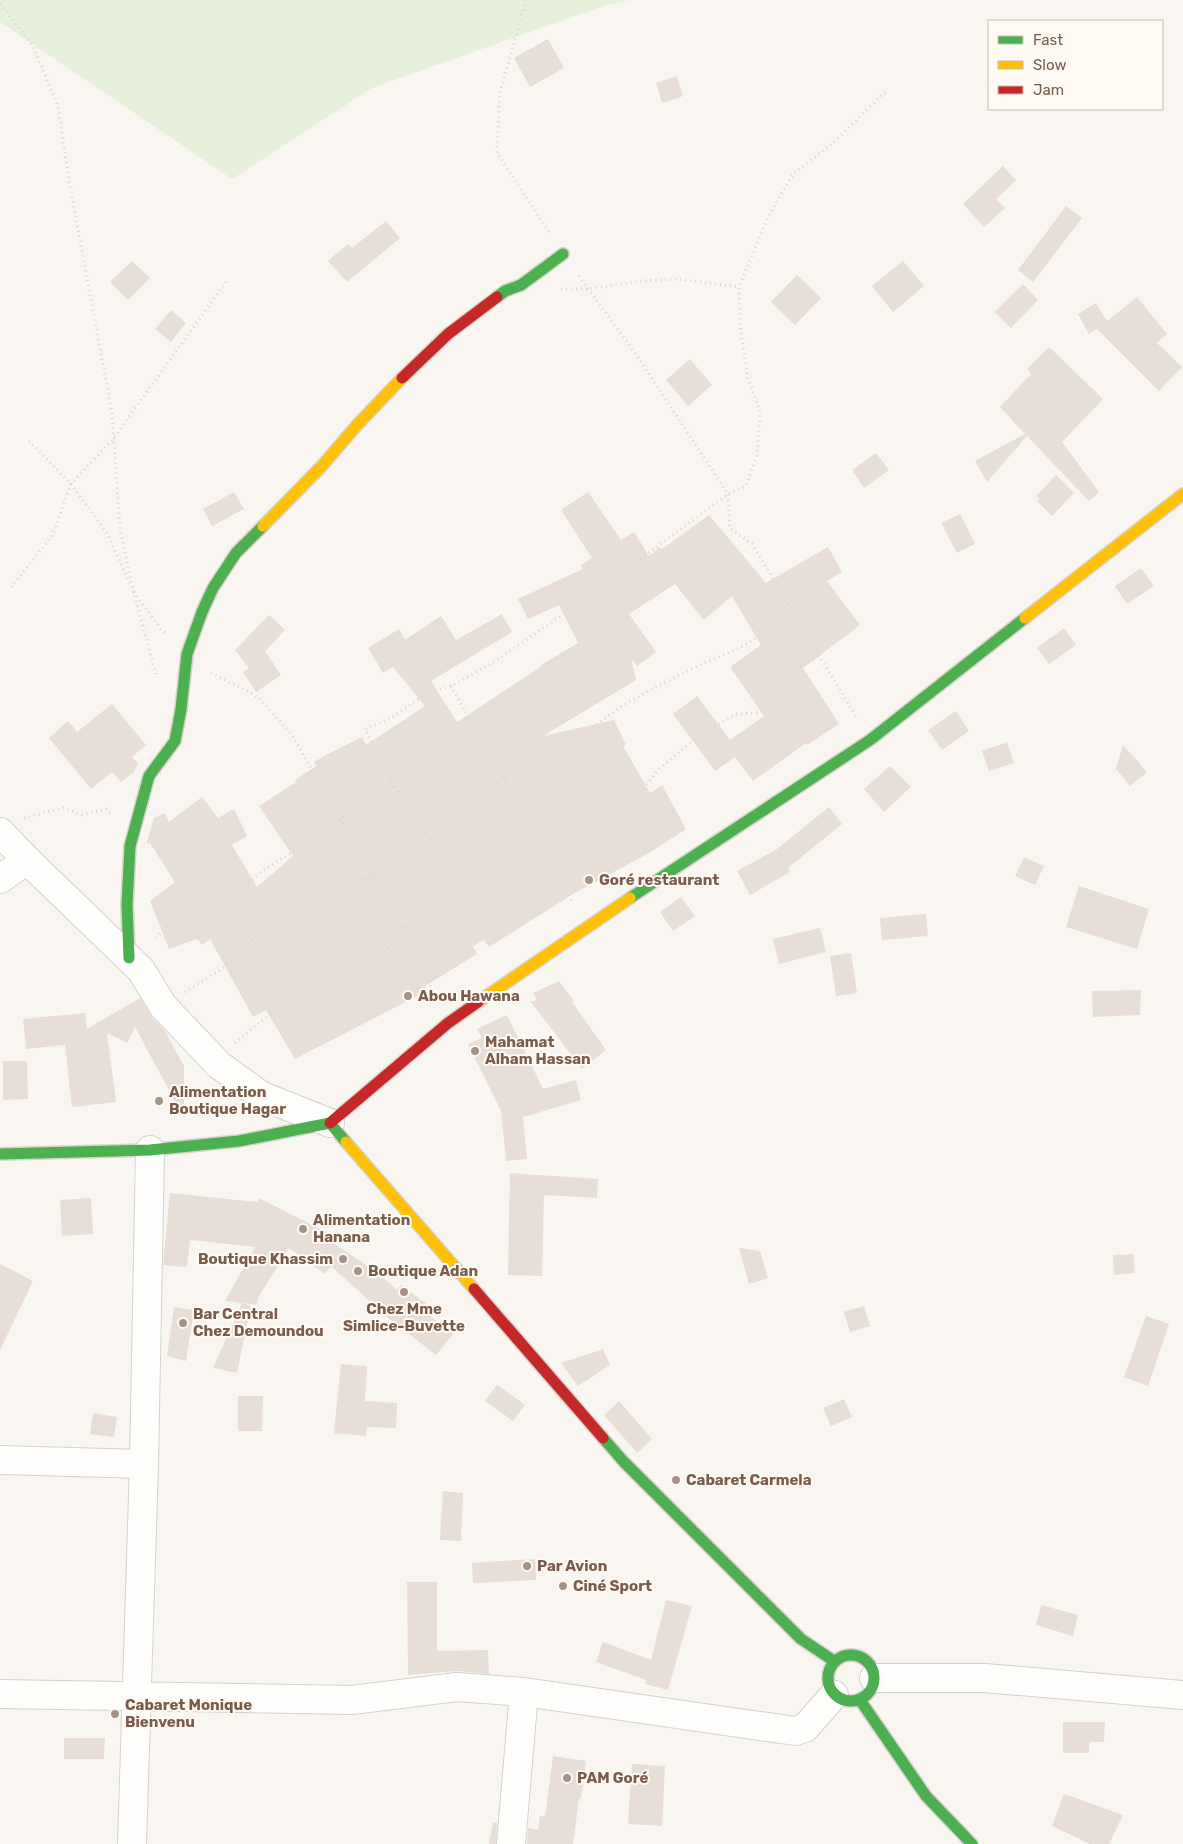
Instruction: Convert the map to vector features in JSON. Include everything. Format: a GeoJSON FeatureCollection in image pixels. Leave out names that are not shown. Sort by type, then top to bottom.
{"type":"FeatureCollection","features":[{"type":"Feature","properties":{"kind":"main road"},"geometry":{"type":"LineString","coordinates":[[135,964],[127,905],[130,846],[149,776],[175,740],[181,709],[187,654],[213,588],[236,554],[321,467],[405,374],[448,334],[505,291],[521,284],[563,254]]}},
{"type":"Feature","properties":{"kind":"main road"},"geometry":{"type":"LineString","coordinates":[[0,1154],[150,1150],[239,1141],[330,1123],[448,1023],[586,927],[870,740],[1183,494]]}},
{"type":"Feature","properties":{"kind":"main road"},"geometry":{"type":"LineString","coordinates":[[330,1123],[624,1462],[801,1639],[834,1661]]}},
{"type":"Feature","properties":{"kind":"main road"},"geometry":{"type":"LineString","coordinates":[[856,1691],[872,1669],[868,1661],[860,1656],[850,1654],[841,1656],[834,1661],[829,1669],[827,1678],[829,1687],[856,1691],[926,1796],[972,1844]]}},
{"type":"Feature","properties":{"kind":"street"},"geometry":{"type":"LineString","coordinates":[[9,826],[27,860],[135,964],[163,1006],[219,1066],[262,1096],[330,1123]]}},
{"type":"Feature","properties":{"kind":"street"},"geometry":{"type":"LineString","coordinates":[[0,879],[27,860]]}},
{"type":"Feature","properties":{"kind":"street"},"geometry":{"type":"LineString","coordinates":[[132,1844],[144,1464],[150,1150]]}},
{"type":"Feature","properties":{"kind":"street"},"geometry":{"type":"LineString","coordinates":[[0,1460],[144,1464]]}},
{"type":"Feature","properties":{"kind":"street"},"geometry":{"type":"LineString","coordinates":[[0,1694],[352,1700],[457,1687],[524,1692],[795,1731],[805,1728],[856,1691],[985,1678],[1183,1695]]}},
{"type":"Feature","properties":{"kind":"street"},"geometry":{"type":"LineString","coordinates":[[511,1844],[524,1692]]}},
{"type":"Feature","properties":{"kind":"path"},"geometry":{"type":"LineString","coordinates":[[526,0],[500,92],[497,153],[563,254],[635,353],[728,494],[730,528],[752,544],[870,740]]}},
{"type":"Feature","properties":{"kind":"path"},"geometry":{"type":"LineString","coordinates":[[0,4],[33,46],[58,106],[69,181],[112,413],[120,528],[133,590],[159,684]]}},
{"type":"Feature","properties":{"kind":"path"},"geometry":{"type":"LineString","coordinates":[[429,838],[394,787],[365,729],[393,717],[424,695],[451,686],[494,662],[614,579],[728,494],[746,486],[757,455],[760,412],[748,378],[740,326],[739,287],[768,217],[793,174],[834,142],[885,92]]}},
{"type":"Feature","properties":{"kind":"path"},"geometry":{"type":"LineString","coordinates":[[11,587],[52,536],[71,484],[114,438],[228,279]]}},
{"type":"Feature","properties":{"kind":"path"},"geometry":{"type":"LineString","coordinates":[[555,290],[589,289],[640,281],[678,279],[739,287]]}},
{"type":"Feature","properties":{"kind":"path"},"geometry":{"type":"LineString","coordinates":[[29,441],[71,484],[107,533],[133,590],[161,629],[198,666],[251,693],[262,701],[292,735],[402,928],[448,1023]]}},
{"type":"Feature","properties":{"kind":"path"},"geometry":{"type":"LineString","coordinates":[[163,1006],[223,968],[244,946],[300,907],[329,892],[372,875],[470,812],[494,792],[502,779],[556,744],[592,728],[622,706],[654,688],[743,646],[796,617]]}},
{"type":"Feature","properties":{"kind":"path"},"geometry":{"type":"LineString","coordinates":[[219,1066],[237,1040],[290,1001],[331,977],[390,947],[402,928],[640,794],[657,771],[705,732],[736,714],[757,713],[777,699],[795,671],[819,656]]}},
{"type":"Feature","properties":{"kind":"path"},"geometry":{"type":"LineString","coordinates":[[451,686],[586,927]]}},
{"type":"Feature","properties":{"kind":"path"},"geometry":{"type":"LineString","coordinates":[[135,964],[172,921],[211,898],[241,890],[262,871],[328,830],[340,819],[394,787]]}},
{"type":"Feature","properties":{"kind":"path"},"geometry":{"type":"LineString","coordinates":[[9,826],[63,808],[82,815],[106,810],[121,824],[130,846]]}},
{"type":"Feature","properties":{"kind":"green space"},"geometry":{"type":"Polygon","coordinates":[[[0,0],[630,0],[606,5],[372,88],[232,179],[0,22],[0,0]]]}},
{"type":"Feature","properties":{"kind":"building"},"geometry":{"type":"Polygon","coordinates":[[[548,39],[564,68],[530,87],[514,58],[548,39]]]}},
{"type":"Feature","properties":{"kind":"building"},"geometry":{"type":"Polygon","coordinates":[[[677,76],[683,96],[662,103],[656,83],[677,76]]]}},
{"type":"Feature","properties":{"kind":"building"},"geometry":{"type":"Polygon","coordinates":[[[1003,166],[1016,180],[996,199],[1005,208],[984,227],[963,204],[1003,166]]]}},
{"type":"Feature","properties":{"kind":"building"},"geometry":{"type":"Polygon","coordinates":[[[1066,206],[1082,218],[1033,282],[1018,270],[1066,206]]]}},
{"type":"Feature","properties":{"kind":"building"},"geometry":{"type":"Polygon","coordinates":[[[386,221],[400,238],[347,282],[328,261],[348,244],[352,248],[386,221]]]}},
{"type":"Feature","properties":{"kind":"building"},"geometry":{"type":"Polygon","coordinates":[[[132,261],[150,278],[128,300],[110,282],[132,261]]]}},
{"type":"Feature","properties":{"kind":"building"},"geometry":{"type":"Polygon","coordinates":[[[903,261],[924,286],[893,312],[872,286],[903,261]]]}},
{"type":"Feature","properties":{"kind":"building"},"geometry":{"type":"Polygon","coordinates":[[[797,275],[821,298],[795,325],[771,302],[797,275]]]}},
{"type":"Feature","properties":{"kind":"building"},"geometry":{"type":"Polygon","coordinates":[[[1023,284],[1038,300],[1011,328],[995,312],[1023,284]]]}},
{"type":"Feature","properties":{"kind":"building"},"geometry":{"type":"Polygon","coordinates":[[[1137,297],[1167,334],[1157,343],[1182,367],[1159,391],[1097,329],[1101,326],[1089,334],[1078,314],[1096,303],[1107,321],[1137,297]]]}},
{"type":"Feature","properties":{"kind":"building"},"geometry":{"type":"Polygon","coordinates":[[[171,310],[186,323],[171,342],[155,329],[171,310]]]}},
{"type":"Feature","properties":{"kind":"building"},"geometry":{"type":"Polygon","coordinates":[[[1049,347],[1103,399],[1062,442],[1099,492],[1089,501],[1027,436],[987,482],[975,461],[1025,434],[1000,407],[1031,374],[1027,369],[1049,347]]]}},
{"type":"Feature","properties":{"kind":"building"},"geometry":{"type":"Polygon","coordinates":[[[690,359],[712,385],[688,406],[666,380],[690,359]]]}},
{"type":"Feature","properties":{"kind":"building"},"geometry":{"type":"Polygon","coordinates":[[[876,453],[889,470],[864,488],[852,470],[876,453]]]}},
{"type":"Feature","properties":{"kind":"building"},"geometry":{"type":"Polygon","coordinates":[[[1056,475],[1074,493],[1052,516],[1037,501],[1040,499],[1036,496],[1056,475]]]}},
{"type":"Feature","properties":{"kind":"building"},"geometry":{"type":"Polygon","coordinates":[[[234,492],[244,509],[212,526],[203,509],[234,492]]]}},
{"type":"Feature","properties":{"kind":"building"},"geometry":{"type":"Polygon","coordinates":[[[588,492],[621,540],[634,532],[649,556],[660,547],[662,549],[709,515],[766,583],[828,547],[842,572],[827,581],[860,625],[803,668],[839,724],[807,745],[806,743],[753,781],[735,757],[715,771],[673,714],[697,696],[730,740],[764,716],[730,667],[761,645],[732,596],[704,620],[675,584],[629,614],[656,652],[637,666],[631,658],[636,680],[543,736],[614,720],[626,745],[623,746],[650,793],[662,785],[686,829],[649,853],[573,894],[489,947],[484,940],[473,946],[477,954],[425,986],[427,991],[295,1059],[266,1010],[253,1017],[210,939],[202,945],[197,939],[169,949],[150,901],[175,882],[150,843],[148,844],[147,842],[154,818],[165,813],[169,822],[202,797],[218,818],[234,809],[247,836],[232,845],[257,887],[293,856],[259,806],[296,782],[295,780],[316,766],[314,762],[362,737],[366,745],[425,706],[393,667],[383,673],[368,648],[399,629],[405,640],[441,616],[456,640],[502,614],[512,632],[431,681],[457,722],[541,665],[578,643],[559,605],[528,619],[518,599],[583,569],[581,565],[592,558],[561,510],[588,492]]]}},
{"type":"Feature","properties":{"kind":"building"},"geometry":{"type":"Polygon","coordinates":[[[960,514],[975,544],[957,553],[941,523],[960,514]]]}},
{"type":"Feature","properties":{"kind":"building"},"geometry":{"type":"Polygon","coordinates":[[[1141,568],[1154,586],[1127,604],[1115,586],[1141,568]]]}},
{"type":"Feature","properties":{"kind":"building"},"geometry":{"type":"Polygon","coordinates":[[[269,615],[285,630],[265,651],[281,675],[256,692],[243,672],[249,668],[235,650],[269,615]]]}},
{"type":"Feature","properties":{"kind":"building"},"geometry":{"type":"Polygon","coordinates":[[[1064,628],[1076,645],[1049,664],[1037,648],[1064,628]]]}},
{"type":"Feature","properties":{"kind":"building"},"geometry":{"type":"Polygon","coordinates":[[[112,704],[146,745],[132,757],[138,764],[134,772],[121,782],[112,772],[91,789],[49,738],[68,721],[77,732],[112,704]]]}},
{"type":"Feature","properties":{"kind":"building"},"geometry":{"type":"Polygon","coordinates":[[[956,711],[969,731],[942,750],[928,730],[956,711]]]}},
{"type":"Feature","properties":{"kind":"building"},"geometry":{"type":"Polygon","coordinates":[[[1007,742],[1014,763],[989,771],[982,751],[1007,742]]]}},
{"type":"Feature","properties":{"kind":"building"},"geometry":{"type":"Polygon","coordinates":[[[1123,745],[1147,772],[1130,786],[1116,769],[1123,745]]]}},
{"type":"Feature","properties":{"kind":"building"},"geometry":{"type":"Polygon","coordinates":[[[890,766],[911,787],[884,812],[864,789],[890,766]]]}},
{"type":"Feature","properties":{"kind":"building"},"geometry":{"type":"Polygon","coordinates":[[[829,807],[842,824],[788,868],[790,872],[750,895],[737,871],[777,849],[829,807]]]}},
{"type":"Feature","properties":{"kind":"building"},"geometry":{"type":"Polygon","coordinates":[[[1024,857],[1044,866],[1035,885],[1015,876],[1024,857]]]}},
{"type":"Feature","properties":{"kind":"building"},"geometry":{"type":"Polygon","coordinates":[[[1079,886],[1149,909],[1137,949],[1066,927],[1079,886]]]}},
{"type":"Feature","properties":{"kind":"building"},"geometry":{"type":"Polygon","coordinates":[[[681,897],[695,916],[673,931],[660,912],[681,897]]]}},
{"type":"Feature","properties":{"kind":"building"},"geometry":{"type":"Polygon","coordinates":[[[926,914],[928,936],[882,940],[880,918],[926,914]]]}},
{"type":"Feature","properties":{"kind":"building"},"geometry":{"type":"Polygon","coordinates":[[[820,928],[826,952],[779,964],[773,939],[820,928]]]}},
{"type":"Feature","properties":{"kind":"building"},"geometry":{"type":"Polygon","coordinates":[[[851,953],[857,993],[836,996],[830,956],[851,953]]]}},
{"type":"Feature","properties":{"kind":"building"},"geometry":{"type":"Polygon","coordinates":[[[559,981],[606,1050],[582,1069],[531,1002],[537,1000],[533,993],[559,981]]]}},
{"type":"Feature","properties":{"kind":"building"},"geometry":{"type":"Polygon","coordinates":[[[1141,990],[1140,1015],[1093,1017],[1092,991],[1141,990]]]}},
{"type":"Feature","properties":{"kind":"building"},"geometry":{"type":"Polygon","coordinates":[[[140,998],[152,1017],[165,1031],[184,1066],[184,1118],[135,1027],[127,1043],[107,1033],[116,1102],[72,1107],[65,1045],[26,1049],[23,1019],[85,1013],[87,1029],[140,998]]]}},
{"type":"Feature","properties":{"kind":"building"},"geometry":{"type":"Polygon","coordinates":[[[507,1015],[543,1089],[576,1080],[581,1100],[523,1117],[527,1159],[506,1161],[501,1111],[468,1044],[482,1038],[477,1029],[507,1015]]]}},
{"type":"Feature","properties":{"kind":"building"},"geometry":{"type":"Polygon","coordinates":[[[3,1061],[27,1061],[28,1099],[3,1100],[3,1061]]]}},
{"type":"Feature","properties":{"kind":"building"},"geometry":{"type":"Polygon","coordinates":[[[510,1173],[598,1179],[597,1198],[544,1195],[542,1276],[508,1275],[510,1173]]]}},
{"type":"Feature","properties":{"kind":"building"},"geometry":{"type":"Polygon","coordinates":[[[170,1193],[257,1202],[259,1198],[326,1232],[323,1236],[378,1273],[397,1290],[401,1285],[429,1306],[425,1312],[453,1334],[436,1355],[387,1317],[331,1266],[325,1274],[289,1248],[259,1296],[256,1305],[243,1303],[251,1306],[237,1373],[213,1368],[242,1303],[225,1301],[255,1247],[190,1240],[187,1267],[163,1265],[170,1193]]]}},
{"type":"Feature","properties":{"kind":"building"},"geometry":{"type":"Polygon","coordinates":[[[91,1198],[93,1234],[62,1236],[60,1200],[91,1198]]]}},
{"type":"Feature","properties":{"kind":"building"},"geometry":{"type":"Polygon","coordinates":[[[739,1248],[760,1251],[768,1278],[749,1284],[739,1248]]]}},
{"type":"Feature","properties":{"kind":"building"},"geometry":{"type":"Polygon","coordinates":[[[1133,1254],[1135,1273],[1114,1275],[1113,1255],[1133,1254]]]}},
{"type":"Feature","properties":{"kind":"building"},"geometry":{"type":"Polygon","coordinates":[[[0,1264],[33,1281],[0,1350],[0,1264]]]}},
{"type":"Feature","properties":{"kind":"building"},"geometry":{"type":"Polygon","coordinates":[[[864,1306],[870,1326],[850,1332],[844,1312],[864,1306]]]}},
{"type":"Feature","properties":{"kind":"building"},"geometry":{"type":"Polygon","coordinates":[[[174,1307],[194,1310],[186,1361],[167,1356],[174,1307]]]}},
{"type":"Feature","properties":{"kind":"building"},"geometry":{"type":"Polygon","coordinates":[[[1146,1316],[1169,1324],[1148,1386],[1124,1377],[1146,1316]]]}},
{"type":"Feature","properties":{"kind":"building"},"geometry":{"type":"Polygon","coordinates":[[[603,1349],[610,1365],[578,1386],[561,1363],[603,1349]]]}},
{"type":"Feature","properties":{"kind":"building"},"geometry":{"type":"Polygon","coordinates":[[[341,1364],[367,1366],[365,1401],[397,1403],[396,1428],[367,1427],[366,1436],[334,1433],[341,1364]]]}},
{"type":"Feature","properties":{"kind":"building"},"geometry":{"type":"Polygon","coordinates":[[[497,1385],[525,1405],[513,1421],[485,1401],[497,1385]]]}},
{"type":"Feature","properties":{"kind":"building"},"geometry":{"type":"Polygon","coordinates":[[[238,1396],[263,1396],[262,1431],[238,1431],[238,1396]]]}},
{"type":"Feature","properties":{"kind":"building"},"geometry":{"type":"Polygon","coordinates":[[[844,1399],[852,1417],[831,1426],[823,1408],[844,1399]]]}},
{"type":"Feature","properties":{"kind":"building"},"geometry":{"type":"Polygon","coordinates":[[[619,1401],[652,1439],[637,1453],[604,1415],[619,1401]]]}},
{"type":"Feature","properties":{"kind":"building"},"geometry":{"type":"Polygon","coordinates":[[[93,1413],[117,1417],[114,1437],[90,1434],[93,1413]]]}},
{"type":"Feature","properties":{"kind":"building"},"geometry":{"type":"Polygon","coordinates":[[[443,1491],[463,1493],[461,1541],[440,1540],[443,1491]]]}},
{"type":"Feature","properties":{"kind":"building"},"geometry":{"type":"Polygon","coordinates":[[[535,1559],[536,1580],[473,1583],[472,1563],[535,1559]]]}},
{"type":"Feature","properties":{"kind":"building"},"geometry":{"type":"Polygon","coordinates":[[[407,1582],[437,1582],[437,1651],[488,1650],[489,1674],[458,1671],[408,1675],[407,1582]]]}},
{"type":"Feature","properties":{"kind":"building"},"geometry":{"type":"Polygon","coordinates":[[[666,1600],[692,1606],[668,1690],[645,1684],[646,1680],[596,1662],[603,1642],[651,1660],[666,1600]]]}},
{"type":"Feature","properties":{"kind":"building"},"geometry":{"type":"Polygon","coordinates":[[[1041,1605],[1078,1615],[1073,1636],[1036,1625],[1041,1605]]]}},
{"type":"Feature","properties":{"kind":"building"},"geometry":{"type":"Polygon","coordinates":[[[1063,1722],[1105,1722],[1104,1742],[1089,1742],[1089,1753],[1063,1753],[1063,1722]]]}},
{"type":"Feature","properties":{"kind":"building"},"geometry":{"type":"Polygon","coordinates":[[[64,1738],[105,1738],[104,1759],[64,1759],[64,1738]]]}},
{"type":"Feature","properties":{"kind":"building"},"geometry":{"type":"Polygon","coordinates":[[[553,1756],[586,1761],[573,1844],[527,1844],[528,1828],[538,1830],[540,1816],[545,1817],[553,1756]]]}},
{"type":"Feature","properties":{"kind":"building"},"geometry":{"type":"Polygon","coordinates":[[[632,1764],[665,1766],[662,1826],[628,1824],[632,1764]]]}},
{"type":"Feature","properties":{"kind":"building"},"geometry":{"type":"Polygon","coordinates":[[[1064,1794],[1123,1815],[1109,1844],[1090,1844],[1052,1826],[1064,1794]]]}},
{"type":"Feature","properties":{"kind":"building"},"geometry":{"type":"Polygon","coordinates":[[[493,1822],[497,1823],[496,1844],[489,1844],[493,1822]]]}},
{"type":"Feature","properties":{"kind":"traffic: fast"},"geometry":{"type":"LineString","coordinates":[[497,297],[505,291],[521,285],[563,254]]}},
{"type":"Feature","properties":{"kind":"traffic: fast"},"geometry":{"type":"LineString","coordinates":[[129,958],[127,905],[130,846],[149,776],[175,741],[181,709],[187,654],[202,612],[213,588],[236,553],[263,526]]}},
{"type":"Feature","properties":{"kind":"traffic: fast"},"geometry":{"type":"LineString","coordinates":[[630,898],[870,740],[1025,618]]}},
{"type":"Feature","properties":{"kind":"traffic: fast"},"geometry":{"type":"LineString","coordinates":[[0,1154],[150,1150],[239,1141],[330,1123],[346,1142]]}},
{"type":"Feature","properties":{"kind":"traffic: fast"},"geometry":{"type":"LineString","coordinates":[[603,1438],[624,1462],[801,1639],[834,1661]]}},
{"type":"Feature","properties":{"kind":"traffic: fast"},"geometry":{"type":"LineString","coordinates":[[856,1655],[868,1661],[873,1669],[874,1678],[873,1687],[868,1695],[860,1700],[846,1701],[834,1695],[829,1687],[828,1673],[834,1661],[842,1656],[856,1655]]}},
{"type":"Feature","properties":{"kind":"traffic: fast"},"geometry":{"type":"LineString","coordinates":[[860,1700],[926,1796],[972,1844]]}},
{"type":"Feature","properties":{"kind":"traffic: slow"},"geometry":{"type":"LineString","coordinates":[[263,526],[321,467],[357,425],[402,378]]}},
{"type":"Feature","properties":{"kind":"traffic: slow"},"geometry":{"type":"LineString","coordinates":[[1025,618],[1183,494]]}},
{"type":"Feature","properties":{"kind":"traffic: slow"},"geometry":{"type":"LineString","coordinates":[[478,1002],[630,898]]}},
{"type":"Feature","properties":{"kind":"traffic: slow"},"geometry":{"type":"LineString","coordinates":[[346,1142],[474,1289]]}},
{"type":"Feature","properties":{"kind":"traffic: jam"},"geometry":{"type":"LineString","coordinates":[[402,378],[448,334],[497,297]]}},
{"type":"Feature","properties":{"kind":"traffic: jam"},"geometry":{"type":"LineString","coordinates":[[330,1123],[448,1023],[478,1002]]}},
{"type":"Feature","properties":{"kind":"traffic: jam"},"geometry":{"type":"LineString","coordinates":[[474,1289],[603,1438]]}},
{"type":"Feature","properties":{"kind":"place","name":"Goré restaurant"},"geometry":{"type":"Point","coordinates":[589,880]}},
{"type":"Feature","properties":{"kind":"place","name":"Abou Hawana"},"geometry":{"type":"Point","coordinates":[408,996]}},
{"type":"Feature","properties":{"kind":"place","name":"Mahamat Alham Hassan"},"geometry":{"type":"Point","coordinates":[475,1051]}},
{"type":"Feature","properties":{"kind":"place","name":"Alimentation Boutique Hagar"},"geometry":{"type":"Point","coordinates":[159,1101]}},
{"type":"Feature","properties":{"kind":"place","name":"Alimentation Hanana"},"geometry":{"type":"Point","coordinates":[303,1229]}},
{"type":"Feature","properties":{"kind":"place","name":"Boutique Khassim"},"geometry":{"type":"Point","coordinates":[343,1259]}},
{"type":"Feature","properties":{"kind":"place","name":"Boutique Adan"},"geometry":{"type":"Point","coordinates":[358,1271]}},
{"type":"Feature","properties":{"kind":"place","name":"Chez Mme Simlice-Buvette"},"geometry":{"type":"Point","coordinates":[404,1292]}},
{"type":"Feature","properties":{"kind":"place","name":"Bar Central Chez Demoundou"},"geometry":{"type":"Point","coordinates":[183,1323]}},
{"type":"Feature","properties":{"kind":"place","name":"Cabaret Carmela"},"geometry":{"type":"Point","coordinates":[676,1480]}},
{"type":"Feature","properties":{"kind":"place","name":"Par Avion"},"geometry":{"type":"Point","coordinates":[527,1566]}},
{"type":"Feature","properties":{"kind":"place","name":"Ciné Sport"},"geometry":{"type":"Point","coordinates":[563,1586]}},
{"type":"Feature","properties":{"kind":"place","name":"Cabaret Monique Bienvenu"},"geometry":{"type":"Point","coordinates":[115,1714]}},
{"type":"Feature","properties":{"kind":"place","name":"PAM Goré"},"geometry":{"type":"Point","coordinates":[567,1778]}}]}
